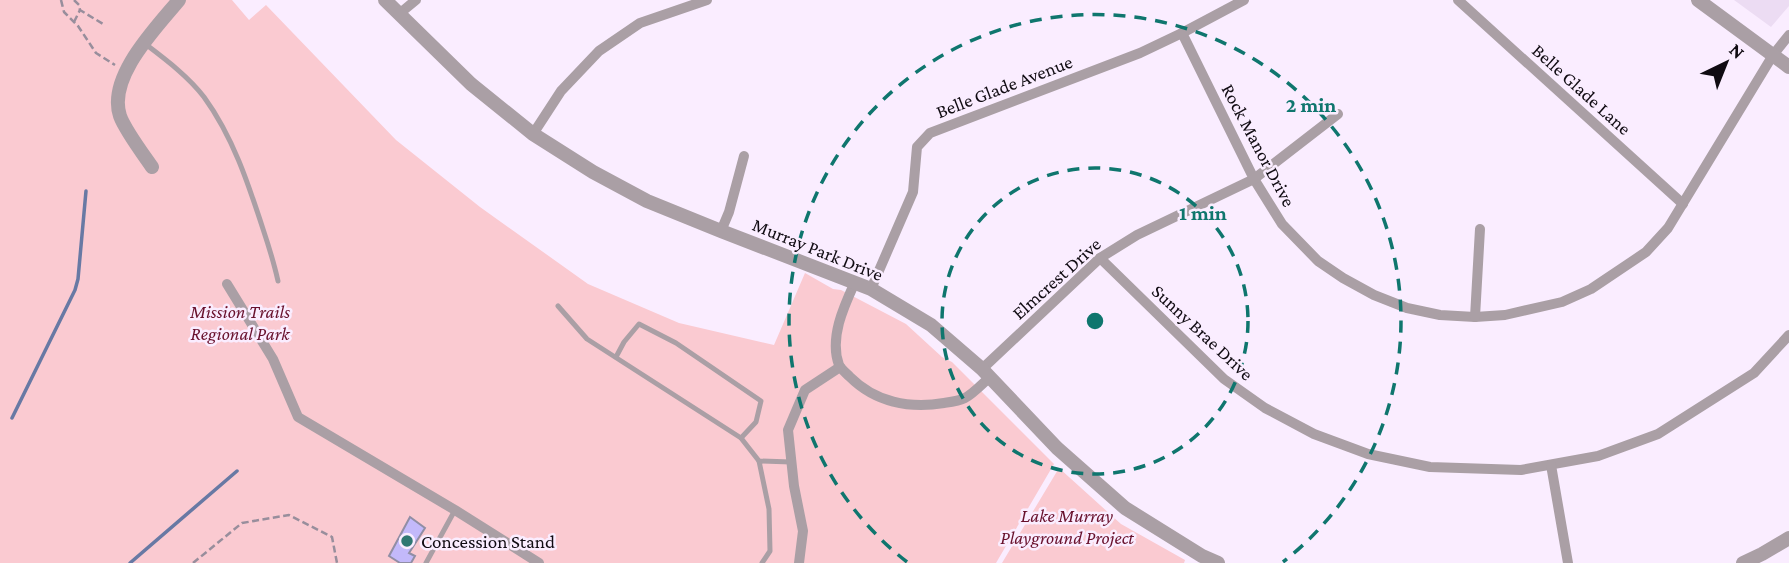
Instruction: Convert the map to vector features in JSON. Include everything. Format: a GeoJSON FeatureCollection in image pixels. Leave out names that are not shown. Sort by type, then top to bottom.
{"type":"FeatureCollection","features":[{"type":"Feature","properties":{"kind":"street"},"geometry":{"type":"LineString","coordinates":[[152,167],[121,118],[117,101],[126,71],[144,43],[179,0]]}},
{"type":"Feature","properties":{"kind":"street","name":"Murray Park Drive"},"geometry":{"type":"LineString","coordinates":[[386,0],[471,84],[533,134],[593,172],[647,201],[871,289],[931,325],[986,373],[1057,448],[1125,508],[1202,556],[1218,563]]}},
{"type":"Feature","properties":{"kind":"street"},"geometry":{"type":"LineString","coordinates":[[399,14],[416,0]]}},
{"type":"Feature","properties":{"kind":"street"},"geometry":{"type":"LineString","coordinates":[[533,134],[561,92],[599,51],[640,23],[707,0]]}},
{"type":"Feature","properties":{"kind":"street","name":"Belle Glade Avenue"},"geometry":{"type":"LineString","coordinates":[[871,289],[913,192],[917,147],[930,133],[1140,53],[1244,0]]}},
{"type":"Feature","properties":{"kind":"street","name":"Belle Glade Lane"},"geometry":{"type":"LineString","coordinates":[[1458,0],[1683,204]]}},
{"type":"Feature","properties":{"kind":"street"},"geometry":{"type":"LineString","coordinates":[[1698,0],[1789,66]]}},
{"type":"Feature","properties":{"kind":"street","name":"Rock Manor Drive"},"geometry":{"type":"LineString","coordinates":[[1182,33],[1254,179],[1282,224],[1318,261],[1374,295],[1407,307],[1440,315],[1475,317],[1504,315],[1562,302],[1591,289],[1646,252],[1668,228],[1773,55],[1789,35]]}},
{"type":"Feature","properties":{"kind":"street","name":"Elmcrest Drive"},"geometry":{"type":"LineString","coordinates":[[840,366],[860,387],[871,394],[908,405],[931,405],[966,397],[986,373],[1100,258],[1137,235],[1254,179],[1338,114]]}},
{"type":"Feature","properties":{"kind":"street"},"geometry":{"type":"LineString","coordinates":[[721,231],[744,156]]}},
{"type":"Feature","properties":{"kind":"street"},"geometry":{"type":"LineString","coordinates":[[1475,317],[1480,229]]}},
{"type":"Feature","properties":{"kind":"street","name":"Sunny Brae Drive"},"geometry":{"type":"LineString","coordinates":[[1100,258],[1224,379],[1265,408],[1314,434],[1368,454],[1430,467],[1521,470],[1598,456],[1658,434],[1754,373],[1789,335]]}},
{"type":"Feature","properties":{"kind":"street"},"geometry":{"type":"LineString","coordinates":[[799,563],[803,531],[794,486],[788,429],[805,390],[840,366],[838,328],[855,282]]}},
{"type":"Feature","properties":{"kind":"street"},"geometry":{"type":"LineString","coordinates":[[227,284],[273,359],[298,417],[539,563]]}},
{"type":"Feature","properties":{"kind":"street"},"geometry":{"type":"LineString","coordinates":[[1551,465],[1568,563]]}},
{"type":"Feature","properties":{"kind":"street"},"geometry":{"type":"LineString","coordinates":[[1743,563],[1789,538]]}},
{"type":"Feature","properties":{"kind":"lane"},"geometry":{"type":"LineString","coordinates":[[144,43],[178,70],[211,108],[244,170],[278,281]]}},
{"type":"Feature","properties":{"kind":"lane"},"geometry":{"type":"LineString","coordinates":[[558,306],[587,339],[741,438],[759,461],[769,509],[770,551],[762,563]]}},
{"type":"Feature","properties":{"kind":"lane"},"geometry":{"type":"LineString","coordinates":[[616,357],[639,324],[676,343],[761,401],[756,422],[741,438]]}},
{"type":"Feature","properties":{"kind":"lane"},"geometry":{"type":"LineString","coordinates":[[759,461],[792,461]]}},
{"type":"Feature","properties":{"kind":"lane"},"geometry":{"type":"LineString","coordinates":[[426,563],[455,510]]}},
{"type":"Feature","properties":{"kind":"path"},"geometry":{"type":"LineString","coordinates":[[61,0],[64,12],[96,53],[126,71]]}},
{"type":"Feature","properties":{"kind":"path"},"geometry":{"type":"LineString","coordinates":[[74,0],[80,10],[103,24]]}},
{"type":"Feature","properties":{"kind":"path"},"geometry":{"type":"LineString","coordinates":[[74,22],[80,10]]}},
{"type":"Feature","properties":{"kind":"path"},"geometry":{"type":"LineString","coordinates":[[193,563],[242,523],[289,515],[332,537],[337,563]]}},
{"type":"Feature","properties":{"kind":"shaded area"},"geometry":{"type":"Polygon","coordinates":[[[1734,0],[1789,0],[1789,6],[1771,27],[1734,0]]]}},
{"type":"Feature","properties":{"kind":"green space","name":"Mission Trails Regional Park"},"geometry":{"type":"Polygon","coordinates":[[[0,0],[232,0],[249,20],[266,5],[396,140],[480,207],[588,284],[679,323],[774,345],[805,273],[906,324],[942,357],[952,362],[1054,464],[996,563],[0,563],[0,0]]]}},
{"type":"Feature","properties":{"kind":"green space","name":"Lake Murray Playground Project"},"geometry":{"type":"Polygon","coordinates":[[[1059,468],[1121,524],[1185,560],[1184,563],[1002,563],[1059,468]]]}},
{"type":"Feature","properties":{"kind":"building","name":"Concession Stand"},"geometry":{"type":"Polygon","coordinates":[[[410,517],[425,528],[409,553],[415,556],[411,563],[400,563],[389,556],[410,517]]]}},
{"type":"Feature","properties":{"kind":"waterway"},"geometry":{"type":"LineString","coordinates":[[12,418],[75,290],[86,191]]}},
{"type":"Feature","properties":{"kind":"waterway"},"geometry":{"type":"LineString","coordinates":[[130,563],[237,471]]}},
{"type":"Feature","properties":{"kind":"place","name":"Concession Stand"},"geometry":{"type":"Point","coordinates":[407,541]}}]}
